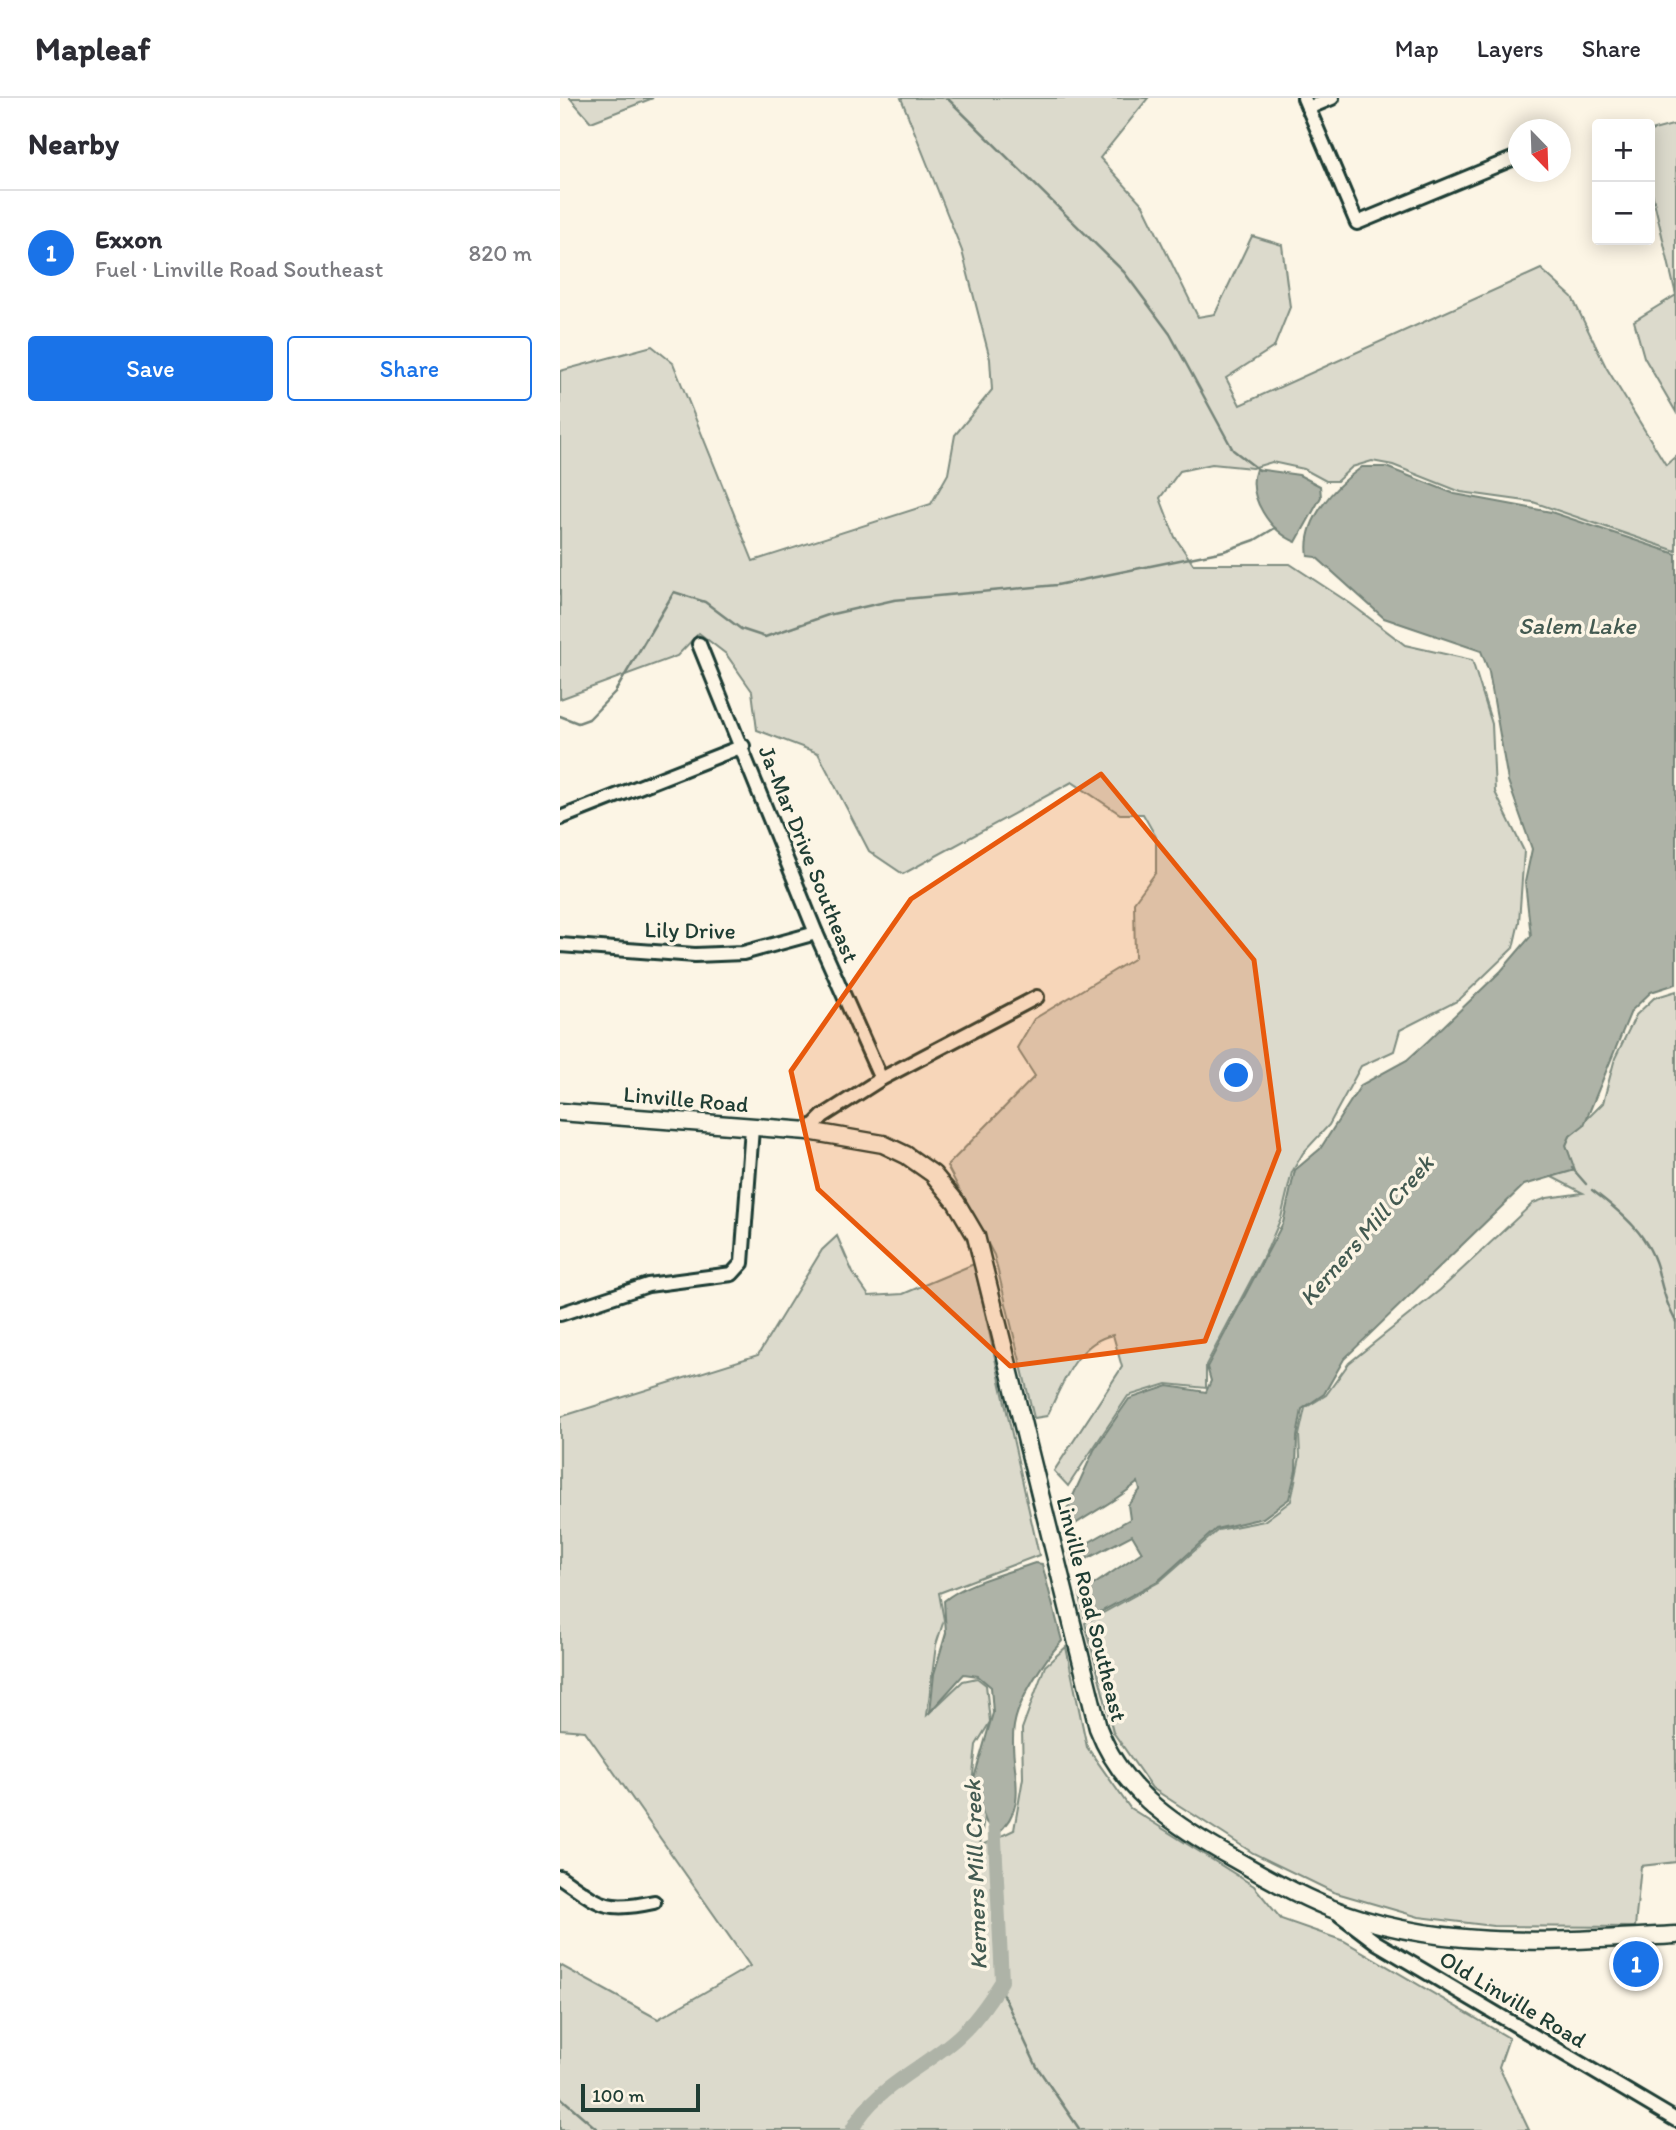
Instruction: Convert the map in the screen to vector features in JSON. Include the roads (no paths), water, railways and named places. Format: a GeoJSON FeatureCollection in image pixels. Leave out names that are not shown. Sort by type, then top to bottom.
{"type":"FeatureCollection","features":[{"type":"Feature","properties":{"kind":"main road","name":"Linville Road"},"geometry":{"type":"LineString","coordinates":[[560,1112],[808,1131]]}},
{"type":"Feature","properties":{"kind":"main road","name":"Linville Road Southeast"},"geometry":{"type":"LineString","coordinates":[[808,1131],[863,1139],[906,1155],[943,1184],[973,1229],[1008,1358],[1093,1714],[1115,1765],[1140,1795],[1174,1822],[1258,1872],[1332,1908],[1399,1928],[1474,1940],[1527,1941],[1676,1935]]}},
{"type":"Feature","properties":{"kind":"street"},"geometry":{"type":"LineString","coordinates":[[1332,98],[1306,103],[1357,223],[1508,160]]}},
{"type":"Feature","properties":{"kind":"street","name":"Ja-Mar Drive Southeast"},"geometry":{"type":"LineString","coordinates":[[699,644],[743,746],[816,933],[881,1079]]}},
{"type":"Feature","properties":{"kind":"street"},"geometry":{"type":"LineString","coordinates":[[560,818],[743,746]]}},
{"type":"Feature","properties":{"kind":"street","name":"Lily Drive"},"geometry":{"type":"LineString","coordinates":[[560,945],[695,955],[731,954],[816,933]]}},
{"type":"Feature","properties":{"kind":"street"},"geometry":{"type":"LineString","coordinates":[[808,1131],[823,1116],[881,1079],[1037,997]]}},
{"type":"Feature","properties":{"kind":"street"},"geometry":{"type":"LineString","coordinates":[[560,1314],[648,1285],[732,1274],[742,1263],[752,1128]]}},
{"type":"Feature","properties":{"kind":"street"},"geometry":{"type":"LineString","coordinates":[[560,1877],[604,1907],[629,1908],[653,1902]]}},
{"type":"Feature","properties":{"kind":"street","name":"Old Linville Road"},"geometry":{"type":"LineString","coordinates":[[1332,1908],[1377,1943],[1676,2120]]}},
{"type":"Feature","properties":{"kind":"water","name":"Salem Lake"},"geometry":{"type":"Polygon","coordinates":[[[1362,467],[1386,467],[1455,494],[1551,512],[1676,554],[1676,984],[1651,992],[1631,1011],[1584,1125],[1570,1136],[1566,1145],[1575,1170],[1524,1185],[1344,1359],[1324,1394],[1302,1409],[1297,1437],[1296,1470],[1289,1499],[1263,1518],[1216,1529],[1158,1581],[1095,1615],[1084,1617],[1080,1594],[1142,1552],[1132,1535],[1073,1566],[1070,1553],[1130,1519],[1128,1505],[1140,1490],[1138,1482],[1068,1529],[1067,1509],[1094,1450],[1129,1399],[1168,1386],[1206,1392],[1211,1381],[1207,1367],[1283,1223],[1295,1170],[1320,1149],[1361,1085],[1407,1060],[1501,971],[1531,936],[1525,882],[1532,849],[1508,781],[1489,672],[1481,651],[1384,618],[1316,557],[1308,556],[1307,543],[1315,517],[1331,494],[1362,467]]]}},
{"type":"Feature","properties":{"kind":"water"},"geometry":{"type":"Polygon","coordinates":[[[1256,469],[1299,475],[1320,486],[1321,497],[1296,542],[1278,531],[1263,512],[1255,491],[1256,469]]]}},
{"type":"Feature","properties":{"kind":"water"},"geometry":{"type":"Polygon","coordinates":[[[1035,1563],[1042,1564],[1062,1641],[1033,1681],[1016,1716],[1013,1741],[1017,1797],[1007,1823],[996,1835],[986,1822],[972,1785],[993,1713],[991,1687],[978,1676],[964,1674],[930,1712],[934,1674],[946,1633],[944,1601],[975,1583],[1035,1563]]]}},
{"type":"Feature","properties":{"kind":"waterway"},"geometry":{"type":"LineString","coordinates":[[947,98],[1124,272],[1170,334],[1233,450],[1259,470]]}},
{"type":"Feature","properties":{"kind":"waterway"},"geometry":{"type":"LineString","coordinates":[[560,716],[578,723],[589,719],[615,692],[674,592],[705,602],[741,629],[765,637],[828,615],[894,600],[1057,585],[1224,551],[1255,540],[1275,528]]}},
{"type":"Feature","properties":{"kind":"waterway"},"geometry":{"type":"LineString","coordinates":[[1572,1168],[1586,1184]]}},
{"type":"Feature","properties":{"kind":"waterway"},"geometry":{"type":"LineString","coordinates":[[1592,1190],[1634,1226],[1642,1237],[1655,1261],[1676,1322]]}},
{"type":"Feature","properties":{"kind":"waterway","name":"Kerners Mill Creek"},"geometry":{"type":"LineString","coordinates":[[852,2130],[861,2115],[886,2090],[965,2031],[1002,1981],[994,1819]]}},
{"type":"Feature","properties":{"kind":"waterway"},"geometry":{"type":"LineString","coordinates":[[1002,1981],[1002,1993],[1037,2067],[1080,2130]]}},
{"type":"Feature","properties":{"kind":"waterway"},"geometry":{"type":"LineString","coordinates":[[560,2097],[598,2130]]}},
{"type":"Feature","properties":{"kind":"place","name":"Exxon"},"geometry":{"type":"Point","coordinates":[1636,1964]}}]}
